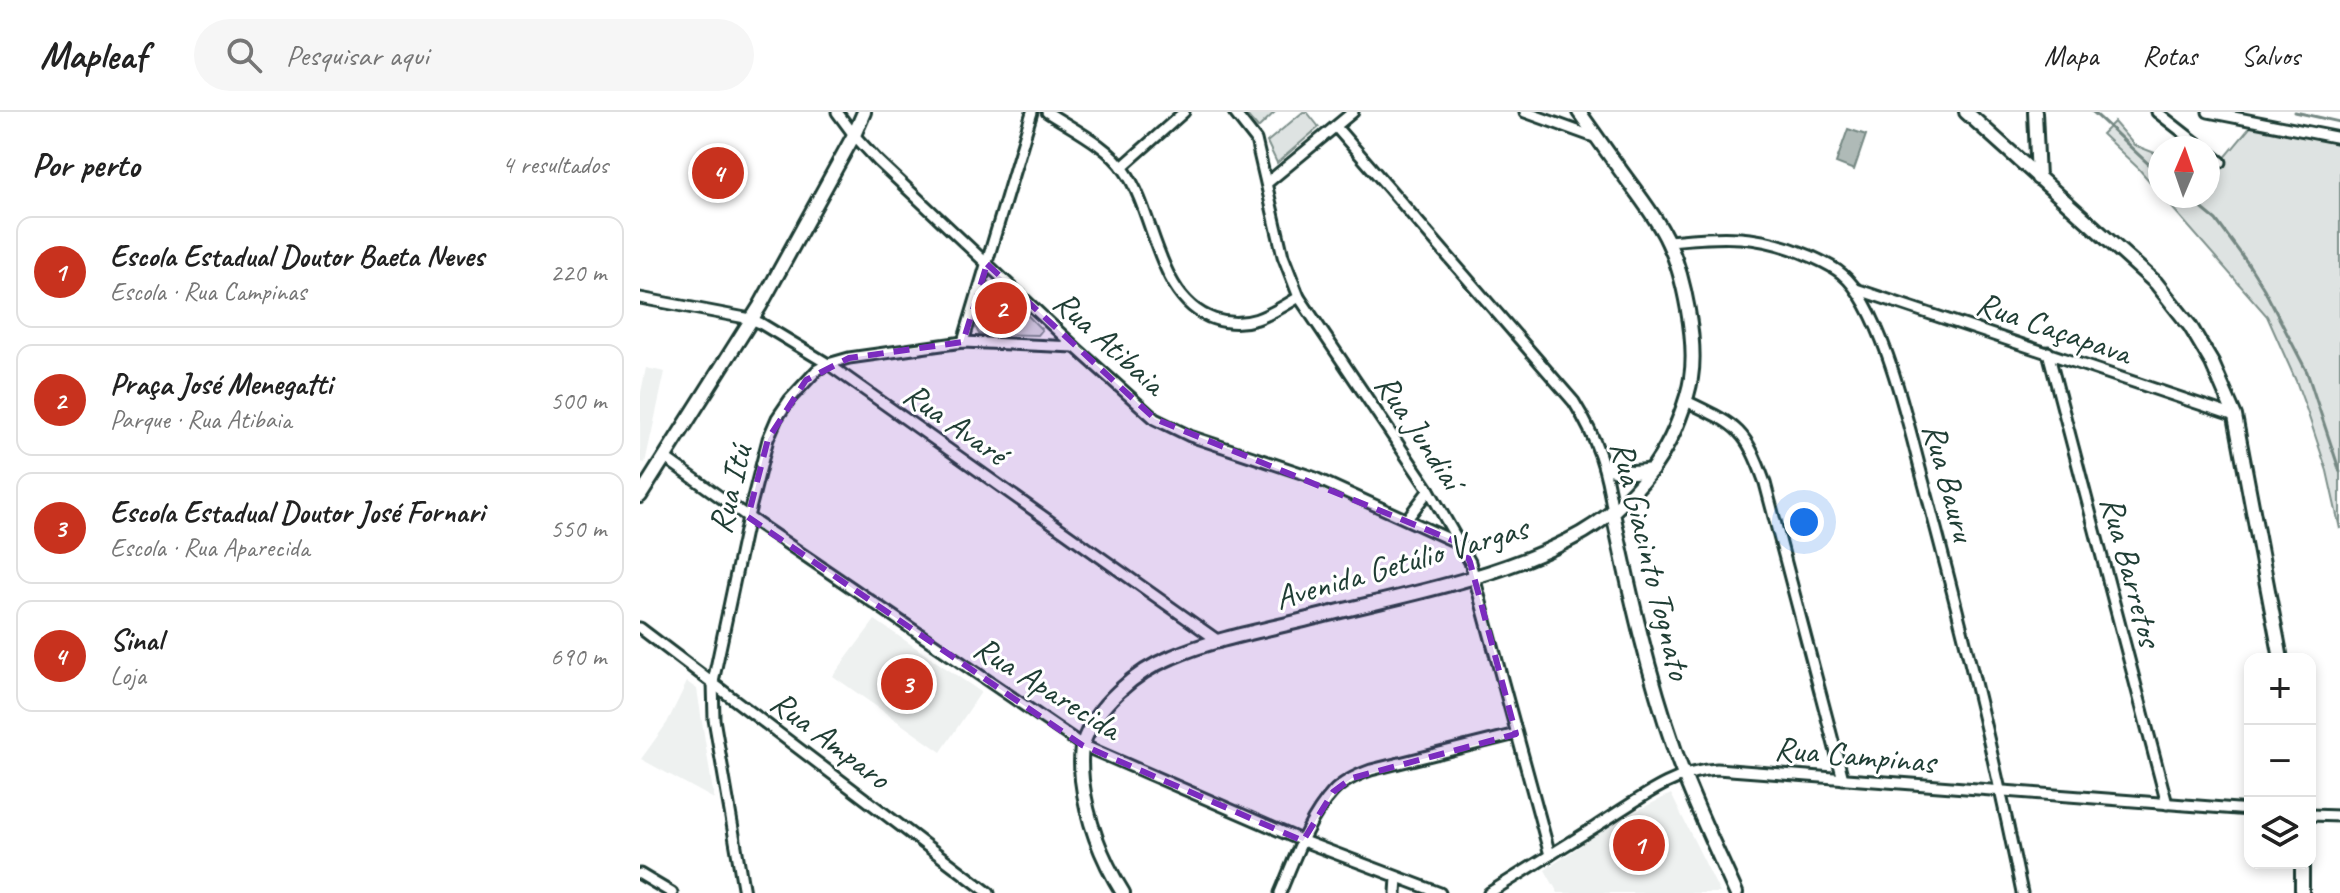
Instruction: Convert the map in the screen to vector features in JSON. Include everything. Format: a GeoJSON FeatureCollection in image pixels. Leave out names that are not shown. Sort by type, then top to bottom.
{"type":"FeatureCollection","features":[{"type":"Feature","properties":{"kind":"street","name":"Rua Atibaia"},"geometry":{"type":"LineString","coordinates":[[837,112],[878,161],[1155,419],[1172,428],[1313,477],[1462,544]]}},
{"type":"Feature","properties":{"kind":"street"},"geometry":{"type":"LineString","coordinates":[[640,496],[751,319],[864,112]]}},
{"type":"Feature","properties":{"kind":"street"},"geometry":{"type":"LineString","coordinates":[[963,342],[1032,112]]}},
{"type":"Feature","properties":{"kind":"street"},"geometry":{"type":"LineString","coordinates":[[1047,112],[1094,143],[1122,167],[1135,186],[1177,289],[1198,311],[1221,321],[1247,323],[1272,314],[1299,297]]}},
{"type":"Feature","properties":{"kind":"street"},"geometry":{"type":"LineString","coordinates":[[1122,167],[1184,112]]}},
{"type":"Feature","properties":{"kind":"street","name":"Rua Jundiaí"},"geometry":{"type":"LineString","coordinates":[[1234,112],[1256,140],[1283,256],[1299,297],[1429,490],[1462,544],[1476,576],[1550,855]]}},
{"type":"Feature","properties":{"kind":"street"},"geometry":{"type":"LineString","coordinates":[[1267,183],[1353,112]]}},
{"type":"Feature","properties":{"kind":"street"},"geometry":{"type":"LineString","coordinates":[[1525,112],[1598,138]]}},
{"type":"Feature","properties":{"kind":"street","name":"Avenida Getúlio Vargas"},"geometry":{"type":"LineString","coordinates":[[1082,745],[1111,698],[1140,674],[1171,657],[1526,560],[1569,541],[1613,513],[1652,470],[1671,441],[1686,401],[1691,376],[1692,349],[1681,274],[1654,216],[1579,112]]}},
{"type":"Feature","properties":{"kind":"street"},"geometry":{"type":"LineString","coordinates":[[1966,112],[2156,283],[2174,303],[2212,363],[2235,416],[2280,653]]}},
{"type":"Feature","properties":{"kind":"street"},"geometry":{"type":"LineString","coordinates":[[2035,112],[2038,178]]}},
{"type":"Feature","properties":{"kind":"street"},"geometry":{"type":"LineString","coordinates":[[2157,112],[2188,136]]}},
{"type":"Feature","properties":{"kind":"street"},"geometry":{"type":"LineString","coordinates":[[2208,112],[2340,138]]}},
{"type":"Feature","properties":{"kind":"street","name":"Rua Giacinto Tognato"},"geometry":{"type":"LineString","coordinates":[[1336,127],[1574,402],[1591,430],[1605,466],[1629,590],[1653,684],[1684,774],[1736,893]]}},
{"type":"Feature","properties":{"kind":"street","name":"Rua Bauru"},"geometry":{"type":"LineString","coordinates":[[1668,241],[1727,236],[1762,239],[1822,262],[1842,274],[1856,289],[1894,373],[1937,532],[2001,792],[2022,893]]}},
{"type":"Feature","properties":{"kind":"street","name":"Rua Caçapava"},"geometry":{"type":"LineString","coordinates":[[1856,289],[2235,416]]}},
{"type":"Feature","properties":{"kind":"street","name":"Rua Avaré"},"geometry":{"type":"LineString","coordinates":[[640,298],[751,319],[828,364],[1220,642]]}},
{"type":"Feature","properties":{"kind":"street","name":"Rua Itú"},"geometry":{"type":"LineString","coordinates":[[744,893],[714,719],[713,682],[748,517],[768,439],[777,418],[817,370],[849,358],[963,342],[1075,347]]}},
{"type":"Feature","properties":{"kind":"street","name":"Rua Barretos"},"geometry":{"type":"LineString","coordinates":[[2048,352],[2167,804]]}},
{"type":"Feature","properties":{"kind":"street"},"geometry":{"type":"LineString","coordinates":[[1686,401],[1737,429],[1745,437],[1756,460],[1765,483],[1843,779]]}},
{"type":"Feature","properties":{"kind":"street","name":"Rua Aparecida"},"geometry":{"type":"LineString","coordinates":[[664,457],[1082,745],[1303,841],[1440,893]]}},
{"type":"Feature","properties":{"kind":"street"},"geometry":{"type":"LineString","coordinates":[[1605,466],[1636,473],[1652,470]]}},
{"type":"Feature","properties":{"kind":"street"},"geometry":{"type":"LineString","coordinates":[[1407,519],[1429,490]]}},
{"type":"Feature","properties":{"kind":"street","name":"Rua Amparo"},"geometry":{"type":"LineString","coordinates":[[640,628],[989,893]]}},
{"type":"Feature","properties":{"kind":"street"},"geometry":{"type":"LineString","coordinates":[[1280,893],[1303,841],[1333,792],[1352,778],[1371,770],[1516,734]]}},
{"type":"Feature","properties":{"kind":"street"},"geometry":{"type":"LineString","coordinates":[[1082,745],[1085,805],[1096,842],[1123,893]]}},
{"type":"Feature","properties":{"kind":"street","name":"Rua Campinas"},"geometry":{"type":"LineString","coordinates":[[1489,893],[1654,790],[1684,774],[1701,770],[2244,810]]}},
{"type":"Feature","properties":{"kind":"street"},"geometry":{"type":"LineString","coordinates":[[2316,815],[2340,816]]}},
{"type":"Feature","properties":{"kind":"street"},"geometry":{"type":"LineString","coordinates":[[2302,869],[2302,893]]}},
{"type":"Feature","properties":{"kind":"street"},"geometry":{"type":"LineString","coordinates":[[640,874],[672,893]]}},
{"type":"Feature","properties":{"kind":"street"},"geometry":{"type":"LineString","coordinates":[[1396,893],[1397,878]]}},
{"type":"Feature","properties":{"kind":"highlighted area"},"geometry":{"type":"Polygon","coordinates":[[[987,264],[1155,419],[1462,544],[1470,562],[1516,734],[1352,778],[1333,792],[1303,841],[1082,745],[748,517],[768,439],[806,380],[849,358],[963,342],[987,264]]]}},
{"type":"Feature","properties":{"kind":"shaded area"},"geometry":{"type":"Polygon","coordinates":[[[1244,112],[1275,112],[1258,128],[1244,112]]]}},
{"type":"Feature","properties":{"kind":"shaded area"},"geometry":{"type":"Polygon","coordinates":[[[1307,112],[1319,127],[1277,163],[1267,142],[1307,112]]]}},
{"type":"Feature","properties":{"kind":"shaded area"},"geometry":{"type":"Polygon","coordinates":[[[2114,122],[2134,145],[2148,150],[2148,179],[2138,168],[2102,134],[2114,122]]]}},
{"type":"Feature","properties":{"kind":"shaded area"},"geometry":{"type":"Polygon","coordinates":[[[2252,125],[2340,144],[2340,529],[2327,471],[2307,411],[2267,316],[2172,208],[2220,208],[2220,164],[2252,125]]]}},
{"type":"Feature","properties":{"kind":"shaded area"},"geometry":{"type":"Polygon","coordinates":[[[1848,129],[1866,135],[1854,170],[1836,163],[1848,129]]]}},
{"type":"Feature","properties":{"kind":"shaded area"},"geometry":{"type":"Polygon","coordinates":[[[997,284],[1042,330],[1038,335],[979,334],[976,328],[988,288],[997,284]]]}},
{"type":"Feature","properties":{"kind":"shaded area"},"geometry":{"type":"Polygon","coordinates":[[[646,368],[665,372],[645,463],[640,462],[640,397],[646,368]]]}},
{"type":"Feature","properties":{"kind":"shaded area"},"geometry":{"type":"Polygon","coordinates":[[[875,620],[981,692],[941,752],[833,676],[875,620]]]}},
{"type":"Feature","properties":{"kind":"shaded area"},"geometry":{"type":"Polygon","coordinates":[[[687,682],[697,689],[714,799],[641,759],[667,723],[687,682]]]}},
{"type":"Feature","properties":{"kind":"shaded area"},"geometry":{"type":"Polygon","coordinates":[[[1671,794],[1720,893],[1558,893],[1545,870],[1620,819],[1671,794]]]}},
{"type":"Feature","properties":{"kind":"waterway"},"geometry":{"type":"LineString","coordinates":[[2093,112],[2148,163]]}},
{"type":"Feature","properties":{"kind":"waterway"},"geometry":{"type":"LineString","coordinates":[[2295,112],[2340,122]]}},
{"type":"Feature","properties":{"kind":"waterway"},"geometry":{"type":"LineString","coordinates":[[2202,208],[2216,220],[2264,289],[2307,372],[2340,472]]}},
{"type":"Feature","properties":{"kind":"place","name":"Sinal"},"geometry":{"type":"Point","coordinates":[718,173]}},
{"type":"Feature","properties":{"kind":"place","name":"Praça José Menegatti"},"geometry":{"type":"Point","coordinates":[1001,308]}},
{"type":"Feature","properties":{"kind":"place","name":"Escola Estadual Doutor José Fornari"},"geometry":{"type":"Point","coordinates":[907,684]}},
{"type":"Feature","properties":{"kind":"place","name":"Escola Estadual Doutor Baeta Neves"},"geometry":{"type":"Point","coordinates":[1639,845]}}]}
